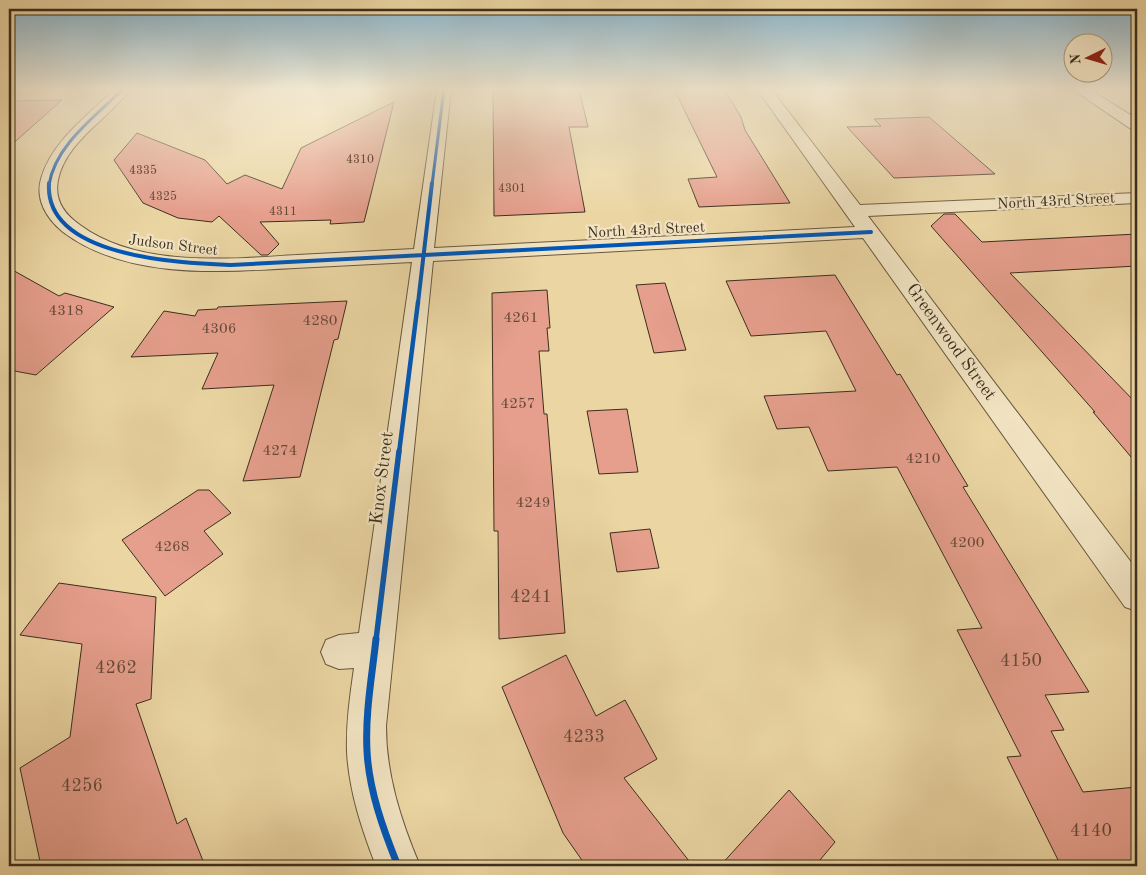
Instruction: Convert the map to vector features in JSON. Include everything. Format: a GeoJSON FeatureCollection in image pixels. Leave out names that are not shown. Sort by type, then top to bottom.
{"type":"FeatureCollection","features":[{"type":"Feature","properties":{"kind":"street","name":"Judson Street"},"geometry":{"type":"LineString","coordinates":[[85,130],[62,154],[50,179],[48,196],[54,212],[70,228],[108,248],[161,260],[231,265],[423,255]]}},
{"type":"Feature","properties":{"kind":"street","name":"Knox Street"},"geometry":{"type":"LineString","coordinates":[[398,866],[381,821],[372,779],[367,751],[368,720],[375,649],[439,130]]}},
{"type":"Feature","properties":{"kind":"street","name":"Greenwood Street"},"geometry":{"type":"LineString","coordinates":[[794,130],[1137,596]]}},
{"type":"Feature","properties":{"kind":"street","name":"North 43rd Street"},"geometry":{"type":"LineString","coordinates":[[855,211],[1137,198]]}},
{"type":"Feature","properties":{"kind":"street","name":"North 43rd Street"},"geometry":{"type":"LineString","coordinates":[[423,255],[870,232]]}},
{"type":"Feature","properties":{"kind":"street"},"geometry":{"type":"LineString","coordinates":[[339,652],[375,649]]}},
{"type":"Feature","properties":{"kind":"building"},"geometry":{"type":"Polygon","coordinates":[[[9,130],[28,130],[9,147],[9,130]]]}},
{"type":"Feature","properties":{"kind":"building"},"geometry":{"type":"Polygon","coordinates":[[[338,130],[387,130],[364,222],[330,224],[331,220],[260,222],[279,244],[268,255],[261,255],[219,216],[212,222],[178,218],[143,203],[114,160],[137,133],[205,160],[227,184],[245,175],[282,189],[301,148],[338,130]]]}},
{"type":"Feature","properties":{"kind":"building"},"geometry":{"type":"Polygon","coordinates":[[[493,130],[570,130],[585,212],[494,216],[493,130]]]}},
{"type":"Feature","properties":{"kind":"building"},"geometry":{"type":"Polygon","coordinates":[[[694,130],[745,130],[790,203],[699,207],[688,179],[717,177],[694,130]]]}},
{"type":"Feature","properties":{"kind":"building"},"geometry":{"type":"Polygon","coordinates":[[[850,130],[944,130],[995,174],[894,178],[850,130]]]}},
{"type":"Feature","properties":{"kind":"building"},"geometry":{"type":"Polygon","coordinates":[[[944,214],[955,214],[982,242],[1137,234],[1137,266],[1010,273],[1137,404],[1137,464],[1093,412],[1095,412],[931,226],[944,214]]]}},
{"type":"Feature","properties":{"kind":"building"},"geometry":{"type":"Polygon","coordinates":[[[9,268],[59,296],[65,293],[114,307],[36,375],[9,370],[9,268]]]}},
{"type":"Feature","properties":{"kind":"building"},"geometry":{"type":"Polygon","coordinates":[[[835,275],[897,375],[900,374],[968,486],[963,487],[1089,692],[1045,695],[1064,730],[1051,731],[1083,792],[1137,787],[1137,866],[1061,866],[1007,757],[1021,756],[957,630],[982,628],[897,467],[828,471],[809,427],[777,429],[764,396],[856,391],[826,331],[751,336],[726,281],[835,275]]]}},
{"type":"Feature","properties":{"kind":"building"},"geometry":{"type":"Polygon","coordinates":[[[665,283],[686,350],[654,353],[636,285],[665,283]]]}},
{"type":"Feature","properties":{"kind":"building"},"geometry":{"type":"Polygon","coordinates":[[[547,290],[550,328],[547,328],[549,351],[539,351],[544,414],[547,414],[565,633],[499,639],[498,531],[494,531],[492,293],[547,290]]]}},
{"type":"Feature","properties":{"kind":"building"},"geometry":{"type":"Polygon","coordinates":[[[347,301],[338,339],[334,340],[300,477],[243,481],[274,385],[202,389],[218,353],[131,357],[164,311],[195,316],[198,310],[217,309],[218,307],[347,301]]]}},
{"type":"Feature","properties":{"kind":"building"},"geometry":{"type":"Polygon","coordinates":[[[627,409],[638,472],[599,474],[587,411],[627,409]]]}},
{"type":"Feature","properties":{"kind":"building"},"geometry":{"type":"Polygon","coordinates":[[[198,490],[209,490],[231,513],[204,531],[223,554],[165,596],[122,540],[198,490]]]}},
{"type":"Feature","properties":{"kind":"building"},"geometry":{"type":"Polygon","coordinates":[[[650,529],[659,568],[617,572],[610,533],[650,529]]]}},
{"type":"Feature","properties":{"kind":"building"},"geometry":{"type":"Polygon","coordinates":[[[59,583],[156,597],[151,699],[136,704],[177,824],[186,818],[205,866],[41,866],[20,768],[70,737],[82,644],[20,635],[59,583]]]}},
{"type":"Feature","properties":{"kind":"building"},"geometry":{"type":"Polygon","coordinates":[[[566,655],[596,716],[625,700],[657,759],[624,778],[693,866],[586,866],[563,833],[502,687],[566,655]]]}},
{"type":"Feature","properties":{"kind":"building"},"geometry":{"type":"Polygon","coordinates":[[[789,790],[835,842],[815,866],[720,866],[789,790]]]}},
{"type":"Feature","properties":{"kind":"cycle path"},"geometry":{"type":"LineString","coordinates":[[82,130],[63,152],[50,177],[48,190],[52,207],[63,222],[81,235],[100,245],[121,253],[165,261],[231,265],[871,232]]}},
{"type":"Feature","properties":{"kind":"cycle path"},"geometry":{"type":"LineString","coordinates":[[398,866],[387,838],[371,781],[367,752],[368,713],[439,130]]}}]}
